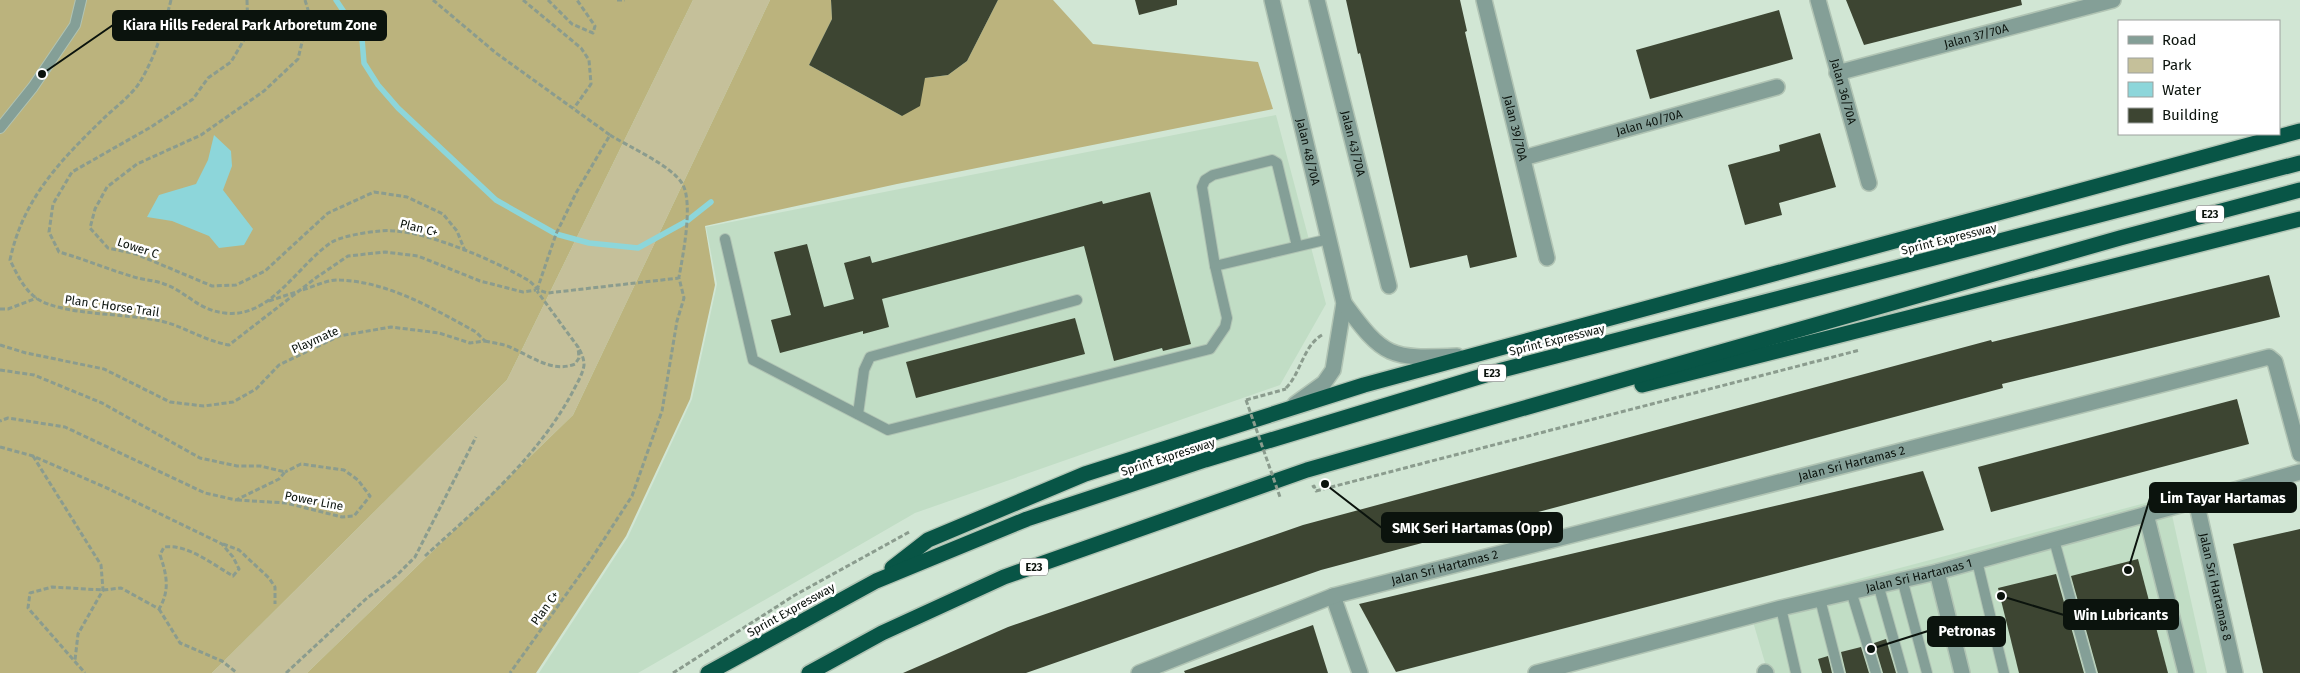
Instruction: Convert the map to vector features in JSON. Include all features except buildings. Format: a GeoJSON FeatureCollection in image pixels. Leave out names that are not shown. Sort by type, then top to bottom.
{"type":"FeatureCollection","features":[{"type":"Feature","properties":{"kind":"highway"},"geometry":{"type":"LineString","coordinates":[[876,581],[928,540],[1085,474],[1283,411],[1469,356],[2300,131]]}},
{"type":"Feature","properties":{"kind":"highway","name":"Sprint Expressway"},"geometry":{"type":"LineString","coordinates":[[708,673],[876,581],[1027,519],[1206,460],[1502,370],[2300,163]]}},
{"type":"Feature","properties":{"kind":"highway","name":"E23"},"geometry":{"type":"LineString","coordinates":[[809,673],[882,633],[1004,577],[1276,480],[2120,238],[2300,190]]}},
{"type":"Feature","properties":{"kind":"highway"},"geometry":{"type":"LineString","coordinates":[[1421,438],[1757,357],[2300,219]]}},
{"type":"Feature","properties":{"kind":"street","name":"Jalan 48/70A"},"geometry":{"type":"LineString","coordinates":[[1272,0],[1344,303],[1333,370],[1324,384],[1311,395],[1283,411]]}},
{"type":"Feature","properties":{"kind":"street","name":"Jalan 43/70A"},"geometry":{"type":"LineString","coordinates":[[1317,0],[1389,286]]}},
{"type":"Feature","properties":{"kind":"street","name":"Jalan 36/70A"},"geometry":{"type":"LineString","coordinates":[[1818,0],[1868,183]]}},
{"type":"Feature","properties":{"kind":"street","name":"Jalan 37/70A"},"geometry":{"type":"LineString","coordinates":[[1838,73],[2114,0]]}},
{"type":"Feature","properties":{"kind":"street","name":"Jalan 39/70A"},"geometry":{"type":"LineString","coordinates":[[1489,1],[1547,258]]}},
{"type":"Feature","properties":{"kind":"street","name":"Jalan 40/70A"},"geometry":{"type":"LineString","coordinates":[[1523,158],[1777,87]]}},
{"type":"Feature","properties":{"kind":"street","name":"Jalan 48/70A"},"geometry":{"type":"LineString","coordinates":[[1344,303],[1376,343],[1390,353],[1430,358],[1469,356]]}},
{"type":"Feature","properties":{"kind":"street","name":"Jalan Sri Hartamas 2"},"geometry":{"type":"LineString","coordinates":[[1139,673],[1332,596],[2269,357],[2275,362],[2300,454]]}},
{"type":"Feature","properties":{"kind":"street","name":"Jalan Sri Hartamas 1"},"geometry":{"type":"LineString","coordinates":[[1536,673],[1781,608],[1878,584],[1937,572],[2300,472]]}},
{"type":"Feature","properties":{"kind":"street","name":"Jalan Sri Hartamas 8"},"geometry":{"type":"LineString","coordinates":[[2196,501],[2235,673]]}},
{"type":"Feature","properties":{"kind":"street"},"geometry":{"type":"LineString","coordinates":[[2146,514],[2186,673]]}},
{"type":"Feature","properties":{"kind":"street"},"geometry":{"type":"LineString","coordinates":[[1937,572],[1962,673]]}},
{"type":"Feature","properties":{"kind":"street"},"geometry":{"type":"LineString","coordinates":[[1332,596],[1360,673]]}},
{"type":"Feature","properties":{"kind":"lane"},"geometry":{"type":"LineString","coordinates":[[0,128],[33,87],[75,25],[81,0]]}},
{"type":"Feature","properties":{"kind":"lane"},"geometry":{"type":"LineString","coordinates":[[725,239],[753,360],[888,430],[1210,349],[1226,327],[1227,318],[1215,266],[1202,187],[1205,180],[1213,175],[1272,160],[1277,163],[1298,246]]}},
{"type":"Feature","properties":{"kind":"lane"},"geometry":{"type":"LineString","coordinates":[[1215,266],[1329,239]]}},
{"type":"Feature","properties":{"kind":"lane"},"geometry":{"type":"LineString","coordinates":[[858,414],[864,370],[870,357],[1077,300]]}},
{"type":"Feature","properties":{"kind":"lane"},"geometry":{"type":"LineString","coordinates":[[2054,540],[2091,673]]}},
{"type":"Feature","properties":{"kind":"lane"},"geometry":{"type":"LineString","coordinates":[[1977,561],[2004,673]]}},
{"type":"Feature","properties":{"kind":"lane"},"geometry":{"type":"LineString","coordinates":[[1902,579],[1927,673]]}},
{"type":"Feature","properties":{"kind":"lane"},"geometry":{"type":"LineString","coordinates":[[1878,584],[1903,673]]}},
{"type":"Feature","properties":{"kind":"lane"},"geometry":{"type":"LineString","coordinates":[[1851,591],[1876,673]]}},
{"type":"Feature","properties":{"kind":"lane"},"geometry":{"type":"LineString","coordinates":[[1820,599],[1839,673]]}},
{"type":"Feature","properties":{"kind":"lane"},"geometry":{"type":"LineString","coordinates":[[1781,608],[1796,673]]}},
{"type":"Feature","properties":{"kind":"path","name":"Plan C Horse Trail"},"geometry":{"type":"LineString","coordinates":[[170,0],[163,30],[139,83],[57,164],[39,190],[16,233],[10,260],[23,285],[37,298],[58,307],[147,318],[172,324],[209,342],[229,345],[298,291],[348,256],[385,252],[418,256],[480,281],[523,292],[537,290]]}},
{"type":"Feature","properties":{"kind":"path","name":"Plan C+"},"geometry":{"type":"LineString","coordinates":[[247,0],[248,33],[231,62],[208,78],[193,98],[151,127],[72,172],[53,204],[48,232],[60,252],[133,277],[166,284],[198,305],[226,313],[247,311],[266,302],[333,241],[360,234],[394,230],[425,236],[466,252],[528,280],[537,290]]}},
{"type":"Feature","properties":{"kind":"path","name":"Lower C"},"geometry":{"type":"LineString","coordinates":[[305,0],[309,13],[298,59],[264,91],[201,135],[136,164],[107,187],[95,209],[90,228],[108,248],[136,254],[212,286],[236,284],[265,272],[328,213],[374,192],[407,197],[443,214],[457,231],[466,252]]}},
{"type":"Feature","properties":{"kind":"path","name":"Plan C+"},"geometry":{"type":"LineString","coordinates":[[433,0],[496,53],[610,135],[670,172],[683,186],[687,221],[679,278],[684,298],[677,321],[662,411],[632,496],[590,562],[510,673]]}},
{"type":"Feature","properties":{"kind":"path"},"geometry":{"type":"LineString","coordinates":[[523,0],[581,48],[589,60],[591,84],[574,108]]}},
{"type":"Feature","properties":{"kind":"path"},"geometry":{"type":"LineString","coordinates":[[548,0],[572,24],[593,33],[595,26],[577,0]]}},
{"type":"Feature","properties":{"kind":"path"},"geometry":{"type":"LineString","coordinates":[[617,0],[625,0]]}},
{"type":"Feature","properties":{"kind":"path"},"geometry":{"type":"LineString","coordinates":[[537,290],[556,234],[576,193],[610,135]]}},
{"type":"Feature","properties":{"kind":"path"},"geometry":{"type":"LineString","coordinates":[[537,290],[564,292],[679,278]]}},
{"type":"Feature","properties":{"kind":"path"},"geometry":{"type":"LineString","coordinates":[[266,302],[338,280],[369,284],[400,293],[437,310],[476,332],[485,341],[511,348],[536,361],[560,367],[575,364],[579,358],[578,347]]}},
{"type":"Feature","properties":{"kind":"path"},"geometry":{"type":"LineString","coordinates":[[425,556],[504,483],[558,417],[574,389],[584,365],[578,347],[537,290]]}},
{"type":"Feature","properties":{"kind":"path"},"geometry":{"type":"LineString","coordinates":[[0,309],[8,309],[37,298]]}},
{"type":"Feature","properties":{"kind":"path","name":"Playmate"},"geometry":{"type":"LineString","coordinates":[[0,345],[26,353],[104,369],[170,402],[204,406],[233,402],[256,389],[279,365],[339,336],[391,327],[439,333],[470,343],[485,341]]}},
{"type":"Feature","properties":{"kind":"path"},"geometry":{"type":"LineString","coordinates":[[1314,486],[1316,491],[1860,350]]}},
{"type":"Feature","properties":{"kind":"path"},"geometry":{"type":"LineString","coordinates":[[0,370],[34,375],[102,403],[200,458],[236,466],[260,466],[285,472],[279,479],[236,500],[205,493],[65,426],[8,418],[0,421]]}},
{"type":"Feature","properties":{"kind":"path"},"geometry":{"type":"LineString","coordinates":[[1280,497],[1246,400],[1286,389]]}},
{"type":"Feature","properties":{"kind":"path"},"geometry":{"type":"LineString","coordinates":[[286,673],[367,598],[396,576],[415,557],[476,437]]}},
{"type":"Feature","properties":{"kind":"path"},"geometry":{"type":"LineString","coordinates":[[0,447],[33,456],[109,489],[222,544],[239,550],[269,578],[275,587],[275,604]]}},
{"type":"Feature","properties":{"kind":"path"},"geometry":{"type":"LineString","coordinates":[[33,456],[101,565],[103,590],[78,634],[75,662]]}},
{"type":"Feature","properties":{"kind":"path","name":"Power Line"},"geometry":{"type":"LineString","coordinates":[[236,500],[286,503],[342,516],[354,516],[370,496],[358,480],[344,470],[302,464],[285,472]]}},
{"type":"Feature","properties":{"kind":"path"},"geometry":{"type":"LineString","coordinates":[[159,609],[167,596],[166,570],[160,555],[164,547],[173,546],[197,555],[233,576],[239,570],[234,557],[222,544]]}},
{"type":"Feature","properties":{"kind":"path"},"geometry":{"type":"LineString","coordinates":[[85,673],[59,641],[28,608],[30,593],[52,587],[103,590],[121,588],[159,609],[180,643],[222,661],[237,673]]}},
{"type":"Feature","properties":{"kind":"shaded area"},"geometry":{"type":"Polygon","coordinates":[[[0,0],[693,0],[507,380],[212,673],[0,673],[0,0]]]}},
{"type":"Feature","properties":{"kind":"shaded area"},"geometry":{"type":"Polygon","coordinates":[[[770,0],[831,0],[832,19],[809,65],[902,116],[925,78],[948,75],[967,61],[998,0],[1053,0],[1093,44],[1258,62],[1273,109],[897,184],[705,226],[715,285],[690,399],[626,536],[536,673],[307,673],[573,415],[770,0]]]}},
{"type":"Feature","properties":{"kind":"shaded area"},"geometry":{"type":"Polygon","coordinates":[[[1276,115],[1326,304],[1280,385],[915,513],[638,673],[539,673],[628,537],[692,399],[717,284],[706,227],[1276,115]]]}},
{"type":"Feature","properties":{"kind":"shaded area"},"geometry":{"type":"Polygon","coordinates":[[[2168,497],[2207,673],[1768,673],[1749,608],[2168,497]]]}},
{"type":"Feature","properties":{"kind":"green space"},"geometry":{"type":"Polygon","coordinates":[[[693,0],[770,0],[573,415],[307,673],[212,673],[507,380],[693,0]]]}},
{"type":"Feature","properties":{"kind":"water"},"geometry":{"type":"Polygon","coordinates":[[[214,135],[231,151],[232,166],[223,190],[253,229],[244,245],[219,248],[209,236],[172,221],[147,217],[159,195],[196,184],[208,160],[214,135]]]}},
{"type":"Feature","properties":{"kind":"waterway"},"geometry":{"type":"LineString","coordinates":[[336,0],[362,39],[364,63],[378,85],[398,108],[496,200],[556,234],[589,243],[638,248],[687,221],[711,202]]}},
{"type":"Feature","properties":{"kind":"place","name":"Kiara Hills Federal Park Arboretum Zone"},"geometry":{"type":"Point","coordinates":[42,74]}},
{"type":"Feature","properties":{"kind":"place","name":"SMK Seri Hartamas (Opp)"},"geometry":{"type":"Point","coordinates":[1325,484]}},
{"type":"Feature","properties":{"kind":"place","name":"Lim Tayar Hartamas"},"geometry":{"type":"Point","coordinates":[2128,570]}},
{"type":"Feature","properties":{"kind":"place","name":"Win Lubricants"},"geometry":{"type":"Point","coordinates":[2001,596]}},
{"type":"Feature","properties":{"kind":"place","name":"Petronas"},"geometry":{"type":"Point","coordinates":[1871,649]}}]}
